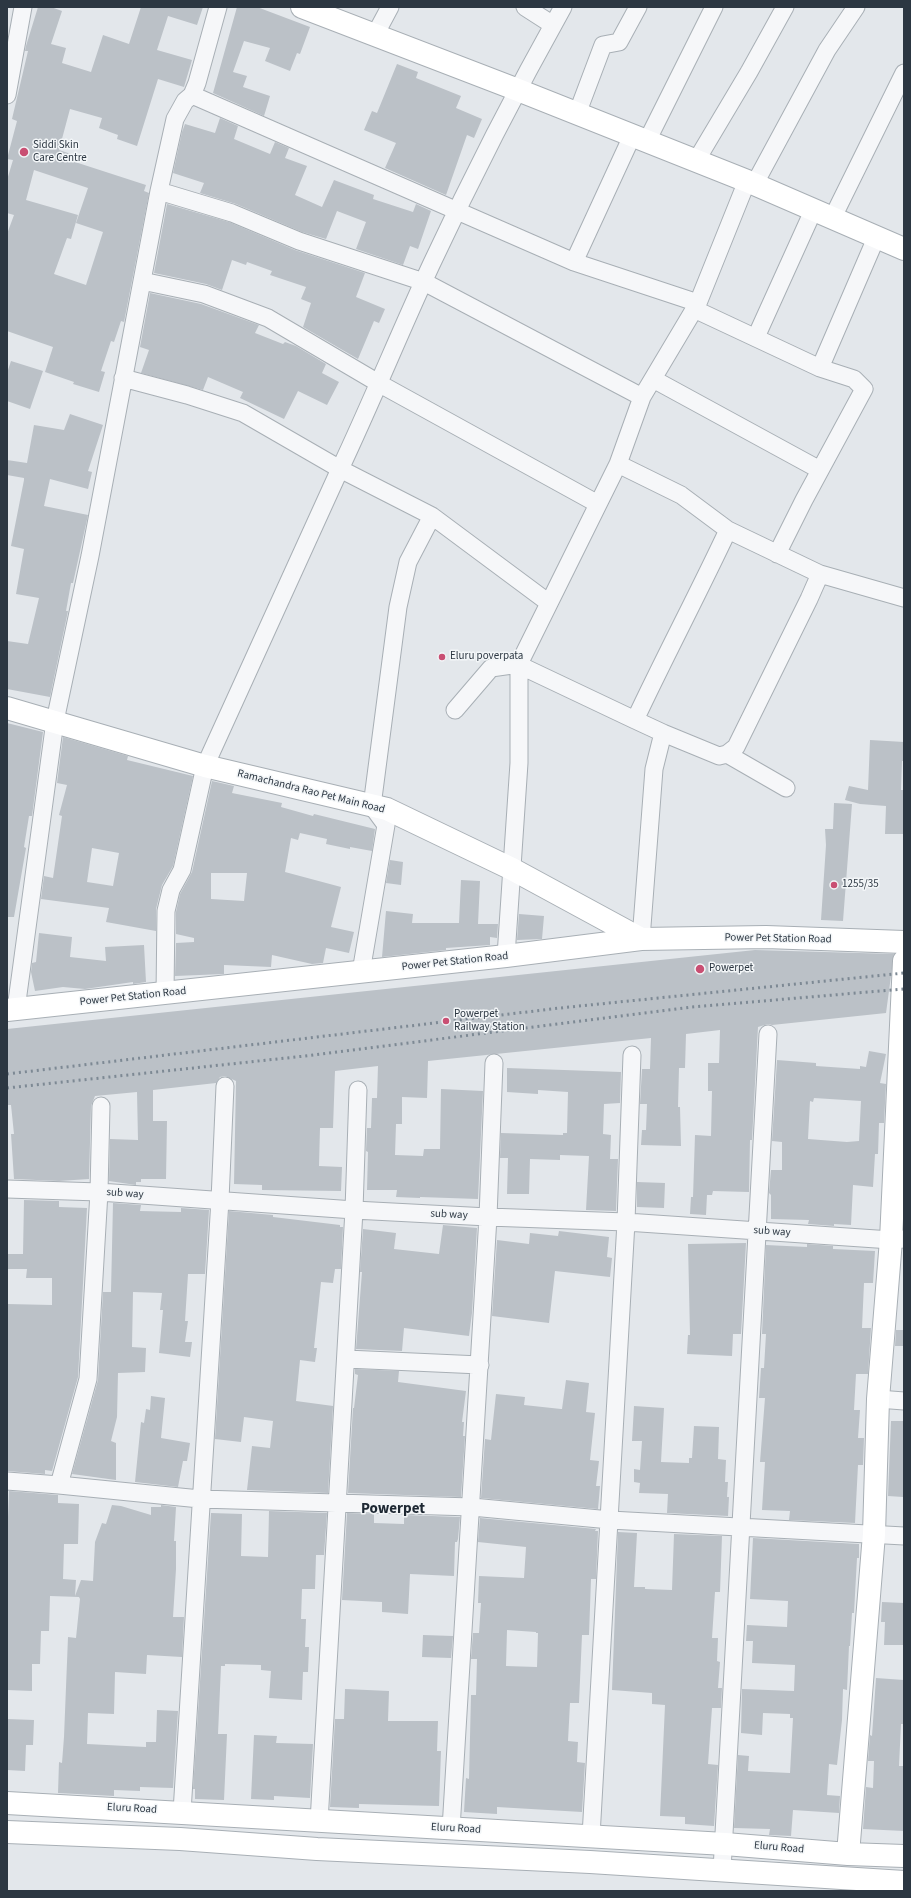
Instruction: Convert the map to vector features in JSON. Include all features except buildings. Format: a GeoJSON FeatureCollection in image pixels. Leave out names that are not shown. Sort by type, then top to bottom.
{"type":"FeatureCollection","features":[{"type":"Feature","properties":{"kind":"street"},"geometry":{"type":"LineString","coordinates":[[7,95],[23,7]]}},
{"type":"Feature","properties":{"kind":"street"},"geometry":{"type":"LineString","coordinates":[[12,1009],[55,721],[90,556],[159,191],[175,119],[185,101],[192,95],[202,71],[218,7]]}},
{"type":"Feature","properties":{"kind":"street"},"geometry":{"type":"LineString","coordinates":[[375,35],[390,7]]}},
{"type":"Feature","properties":{"kind":"street"},"geometry":{"type":"LineString","coordinates":[[525,7],[553,25]]}},
{"type":"Feature","properties":{"kind":"street"},"geometry":{"type":"LineString","coordinates":[[165,994],[166,911],[171,890],[182,870],[205,766],[380,384],[424,282],[518,90],[563,7]]}},
{"type":"Feature","properties":{"kind":"street"},"geometry":{"type":"LineString","coordinates":[[577,114],[603,45],[619,42],[638,7]]}},
{"type":"Feature","properties":{"kind":"street"},"geometry":{"type":"LineString","coordinates":[[574,262],[640,139],[714,7]]}},
{"type":"Feature","properties":{"kind":"street"},"geometry":{"type":"LineString","coordinates":[[696,161],[750,72],[785,7]]}},
{"type":"Feature","properties":{"kind":"street"},"geometry":{"type":"LineString","coordinates":[[506,956],[519,763],[519,665],[618,464],[642,397],[696,306],[750,183],[827,50],[856,7]]}},
{"type":"Feature","properties":{"kind":"street"},"geometry":{"type":"LineString","coordinates":[[308,8],[696,161],[904,249]]}},
{"type":"Feature","properties":{"kind":"street"},"geometry":{"type":"LineString","coordinates":[[756,338],[823,215],[904,73]]}},
{"type":"Feature","properties":{"kind":"street"},"geometry":{"type":"LineString","coordinates":[[192,95],[574,262],[696,306],[756,338],[820,368],[854,379],[864,389],[777,554]]}},
{"type":"Feature","properties":{"kind":"street"},"geometry":{"type":"LineString","coordinates":[[159,191],[232,213],[299,241],[424,282],[642,397]]}},
{"type":"Feature","properties":{"kind":"street"},"geometry":{"type":"LineString","coordinates":[[820,368],[876,238]]}},
{"type":"Feature","properties":{"kind":"street"},"geometry":{"type":"LineString","coordinates":[[142,281],[204,294],[268,318],[380,384],[598,504]]}},
{"type":"Feature","properties":{"kind":"street"},"geometry":{"type":"LineString","coordinates":[[123,378],[187,395],[243,413],[340,469],[432,516],[549,603]]}},
{"type":"Feature","properties":{"kind":"street"},"geometry":{"type":"LineString","coordinates":[[653,378],[820,470]]}},
{"type":"Feature","properties":{"kind":"street"},"geometry":{"type":"LineString","coordinates":[[618,464],[681,495],[728,530],[777,554],[820,574],[904,598]]}},
{"type":"Feature","properties":{"kind":"street"},"geometry":{"type":"LineString","coordinates":[[361,972],[386,825],[372,806],[398,607],[408,562],[432,516]]}},
{"type":"Feature","properties":{"kind":"street"},"geometry":{"type":"LineString","coordinates":[[635,720],[728,530]]}},
{"type":"Feature","properties":{"kind":"street"},"geometry":{"type":"LineString","coordinates":[[455,710],[491,668],[519,665],[663,733],[719,756],[727,754],[736,747],[820,574]]}},
{"type":"Feature","properties":{"kind":"street","name":"Ramachandra Rao Pet Main Road"},"geometry":{"type":"LineString","coordinates":[[7,708],[205,766],[387,810],[512,869],[641,939]]}},
{"type":"Feature","properties":{"kind":"street"},"geometry":{"type":"LineString","coordinates":[[641,939],[654,769],[663,733]]}},
{"type":"Feature","properties":{"kind":"street"},"geometry":{"type":"LineString","coordinates":[[727,754],[786,788]]}},
{"type":"Feature","properties":{"kind":"street","name":"Power Pet Station Road"},"geometry":{"type":"LineString","coordinates":[[12,1009],[165,994],[506,956],[641,939],[766,937],[904,942]]}},
{"type":"Feature","properties":{"kind":"street"},"geometry":{"type":"LineString","coordinates":[[848,1854],[874,1534],[878,1399],[897,1239],[894,1138],[902,1080],[904,961]]}},
{"type":"Feature","properties":{"kind":"street"},"geometry":{"type":"LineString","coordinates":[[722,1870],[725,1844],[768,1034]]}},
{"type":"Feature","properties":{"kind":"street"},"geometry":{"type":"LineString","coordinates":[[591,1836],[626,1222],[632,1055]]}},
{"type":"Feature","properties":{"kind":"street"},"geometry":{"type":"LineString","coordinates":[[451,1829],[480,1365],[494,1063]]}},
{"type":"Feature","properties":{"kind":"street"},"geometry":{"type":"LineString","coordinates":[[182,1812],[200,1499],[220,1200],[225,1086]]}},
{"type":"Feature","properties":{"kind":"street"},"geometry":{"type":"LineString","coordinates":[[319,1822],[354,1210],[358,1090]]}},
{"type":"Feature","properties":{"kind":"street"},"geometry":{"type":"LineString","coordinates":[[59,1485],[88,1379],[98,1192],[100,1106]]}},
{"type":"Feature","properties":{"kind":"street","name":"sub way"},"geometry":{"type":"LineString","coordinates":[[7,1189],[98,1192],[354,1210],[626,1222],[897,1239]]}},
{"type":"Feature","properties":{"kind":"street"},"geometry":{"type":"LineString","coordinates":[[346,1359],[480,1365]]}},
{"type":"Feature","properties":{"kind":"street"},"geometry":{"type":"LineString","coordinates":[[878,1399],[904,1402]]}},
{"type":"Feature","properties":{"kind":"street"},"geometry":{"type":"LineString","coordinates":[[7,1481],[200,1499],[472,1507],[610,1520],[904,1536]]}},
{"type":"Feature","properties":{"kind":"street","name":"Eluru Road"},"geometry":{"type":"LineString","coordinates":[[7,1803],[182,1812],[319,1822],[591,1836],[725,1844],[848,1854],[904,1856]]}},
{"type":"Feature","properties":{"kind":"street"},"geometry":{"type":"LineString","coordinates":[[7,1832],[180,1839],[317,1849],[722,1870],[849,1885],[904,1882]]}},
{"type":"Feature","properties":{"kind":"railway"},"geometry":{"type":"LineString","coordinates":[[7,1074],[560,1008],[904,973]]}},
{"type":"Feature","properties":{"kind":"railway"},"geometry":{"type":"LineString","coordinates":[[7,1088],[305,1056],[692,1007],[904,989]]}},
{"type":"Feature","properties":{"kind":"place","name":"Siddi Skin Care Centre"},"geometry":{"type":"Point","coordinates":[24,152]}},
{"type":"Feature","properties":{"kind":"place","name":"Eluru poverpata"},"geometry":{"type":"Point","coordinates":[442,657]}},
{"type":"Feature","properties":{"kind":"place","name":"1255/35"},"geometry":{"type":"Point","coordinates":[834,885]}},
{"type":"Feature","properties":{"kind":"place","name":"Powerpet"},"geometry":{"type":"Point","coordinates":[700,969]}},
{"type":"Feature","properties":{"kind":"place","name":"Powerpet Railway Station"},"geometry":{"type":"Point","coordinates":[446,1021]}},
{"type":"Feature","properties":{"kind":"district","name":"Powerpet"},"geometry":{"type":"Point","coordinates":[393,1510]}}]}
